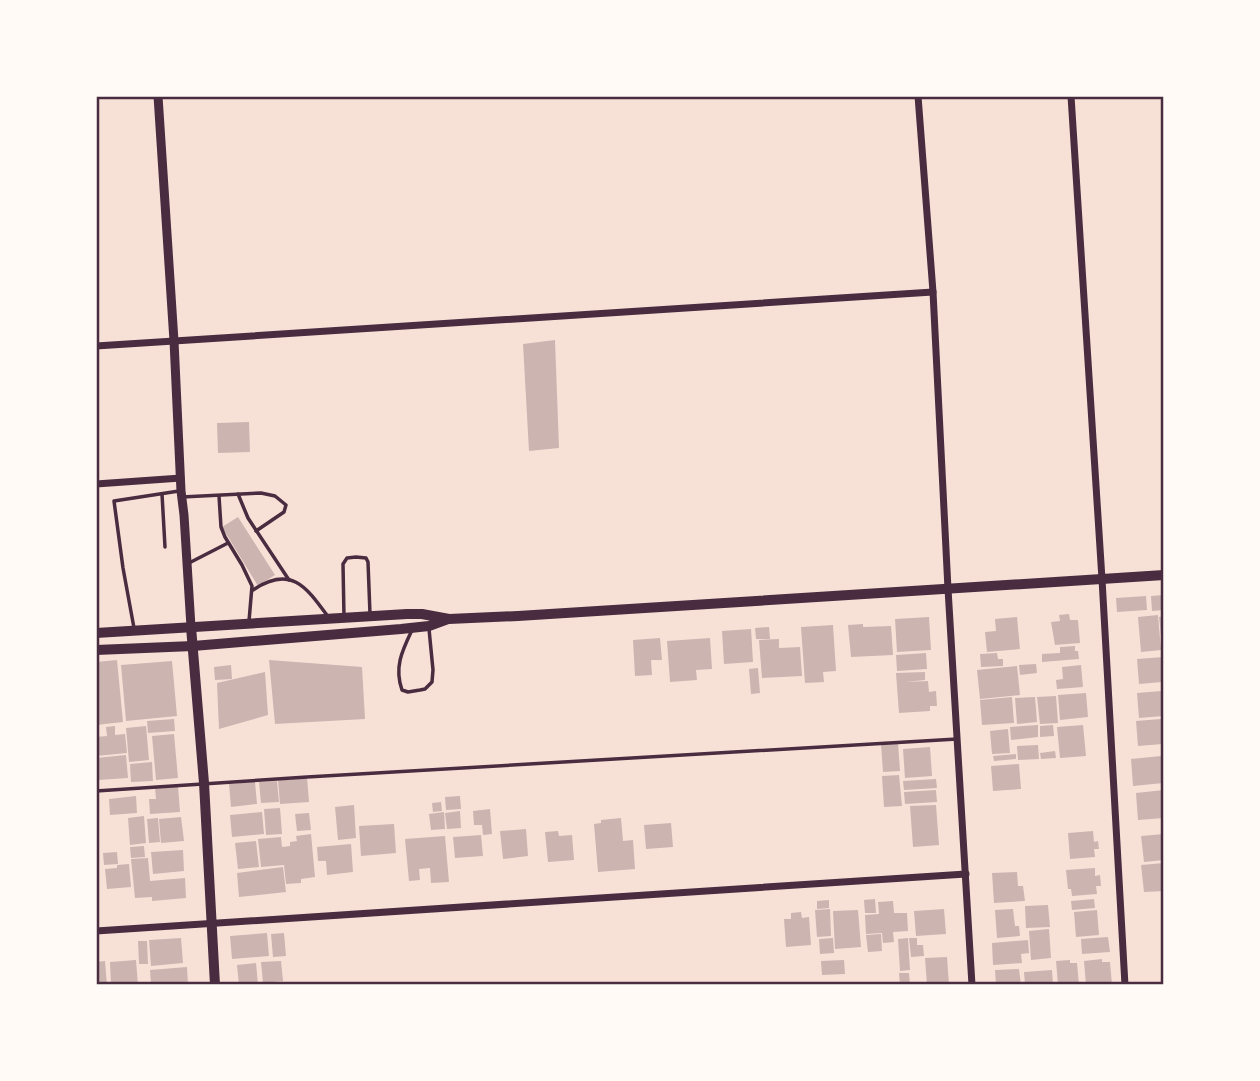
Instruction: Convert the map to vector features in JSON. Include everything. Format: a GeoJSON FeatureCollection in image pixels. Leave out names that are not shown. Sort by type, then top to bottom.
{"type":"FeatureCollection","features":[{"type":"Feature","properties":{"kind":"main road"},"geometry":{"type":"LineString","coordinates":[[96,633],[344,617],[422,614],[449,619],[1164,575]]}},
{"type":"Feature","properties":{"kind":"main road"},"geometry":{"type":"LineString","coordinates":[[96,650],[193,646],[413,628],[449,619]]}},
{"type":"Feature","properties":{"kind":"main road"},"geometry":{"type":"LineString","coordinates":[[191,627],[204,783],[215,985]]}},
{"type":"Feature","properties":{"kind":"street"},"geometry":{"type":"LineString","coordinates":[[158,96],[191,627]]}},
{"type":"Feature","properties":{"kind":"street"},"geometry":{"type":"LineString","coordinates":[[918,96],[933,292],[972,985]]}},
{"type":"Feature","properties":{"kind":"street"},"geometry":{"type":"LineString","coordinates":[[1071,96],[1125,985]]}},
{"type":"Feature","properties":{"kind":"street"},"geometry":{"type":"LineString","coordinates":[[96,346],[933,292]]}},
{"type":"Feature","properties":{"kind":"street"},"geometry":{"type":"LineString","coordinates":[[96,484],[181,478]]}},
{"type":"Feature","properties":{"kind":"street"},"geometry":{"type":"LineString","coordinates":[[96,931],[966,874]]}},
{"type":"Feature","properties":{"kind":"lane"},"geometry":{"type":"LineString","coordinates":[[162,494],[165,547]]}},
{"type":"Feature","properties":{"kind":"lane"},"geometry":{"type":"LineString","coordinates":[[134,630],[114,501],[162,494],[271,494],[286,506],[284,512],[256,531]]}},
{"type":"Feature","properties":{"kind":"lane"},"geometry":{"type":"LineString","coordinates":[[219,495],[221,527],[253,590],[248,623]]}},
{"type":"Feature","properties":{"kind":"lane"},"geometry":{"type":"LineString","coordinates":[[238,495],[256,531],[289,580]]}},
{"type":"Feature","properties":{"kind":"lane"},"geometry":{"type":"LineString","coordinates":[[187,563],[228,543]]}},
{"type":"Feature","properties":{"kind":"lane"},"geometry":{"type":"LineString","coordinates":[[344,617],[343,564],[347,558],[356,556],[366,558],[368,562],[370,616]]}},
{"type":"Feature","properties":{"kind":"lane"},"geometry":{"type":"LineString","coordinates":[[253,590],[272,580],[289,580],[305,587],[329,618]]}},
{"type":"Feature","properties":{"kind":"lane"},"geometry":{"type":"LineString","coordinates":[[413,628],[398,666],[402,690],[408,692],[425,689],[432,682],[429,626]]}},
{"type":"Feature","properties":{"kind":"lane"},"geometry":{"type":"LineString","coordinates":[[96,791],[957,739]]}},
{"type":"Feature","properties":{"kind":"building"},"geometry":{"type":"Polygon","coordinates":[[[555,340],[559,448],[529,451],[523,344],[555,340]]]}},
{"type":"Feature","properties":{"kind":"building"},"geometry":{"type":"Polygon","coordinates":[[[249,422],[250,452],[218,453],[217,423],[249,422]]]}},
{"type":"Feature","properties":{"kind":"building"},"geometry":{"type":"Polygon","coordinates":[[[238,517],[275,575],[258,586],[222,527],[238,517]]]}},
{"type":"Feature","properties":{"kind":"building"},"geometry":{"type":"Polygon","coordinates":[[[1164,595],[1164,610],[1152,611],[1151,596],[1164,595]]]}},
{"type":"Feature","properties":{"kind":"building"},"geometry":{"type":"Polygon","coordinates":[[[1146,596],[1147,610],[1117,612],[1116,598],[1146,596]]]}},
{"type":"Feature","properties":{"kind":"building"},"geometry":{"type":"Polygon","coordinates":[[[1069,614],[1070,620],[1078,620],[1080,643],[1055,645],[1051,622],[1060,621],[1059,615],[1069,614]]]}},
{"type":"Feature","properties":{"kind":"building"},"geometry":{"type":"Polygon","coordinates":[[[1158,615],[1161,650],[1141,652],[1138,617],[1158,615]]]}},
{"type":"Feature","properties":{"kind":"building"},"geometry":{"type":"Polygon","coordinates":[[[1164,616],[1164,643],[1162,644],[1159,617],[1164,616]]]}},
{"type":"Feature","properties":{"kind":"building"},"geometry":{"type":"Polygon","coordinates":[[[929,617],[931,650],[897,652],[895,619],[929,617]]]}},
{"type":"Feature","properties":{"kind":"building"},"geometry":{"type":"Polygon","coordinates":[[[1017,617],[1020,649],[987,652],[985,632],[996,631],[995,619],[1017,617]]]}},
{"type":"Feature","properties":{"kind":"building"},"geometry":{"type":"Polygon","coordinates":[[[863,624],[863,627],[891,626],[893,655],[851,657],[848,625],[863,624]]]}},
{"type":"Feature","properties":{"kind":"building"},"geometry":{"type":"Polygon","coordinates":[[[833,625],[836,671],[823,672],[824,682],[805,683],[801,627],[833,625]]]}},
{"type":"Feature","properties":{"kind":"building"},"geometry":{"type":"Polygon","coordinates":[[[769,627],[770,639],[756,639],[755,628],[769,627]]]}},
{"type":"Feature","properties":{"kind":"building"},"geometry":{"type":"Polygon","coordinates":[[[751,629],[753,662],[724,664],[722,631],[751,629]]]}},
{"type":"Feature","properties":{"kind":"building"},"geometry":{"type":"Polygon","coordinates":[[[660,638],[662,660],[651,660],[652,675],[635,676],[633,640],[660,638]]]}},
{"type":"Feature","properties":{"kind":"building"},"geometry":{"type":"Polygon","coordinates":[[[710,638],[712,669],[696,670],[697,680],[670,682],[667,641],[710,638]]]}},
{"type":"Feature","properties":{"kind":"building"},"geometry":{"type":"Polygon","coordinates":[[[779,639],[779,648],[800,647],[802,676],[762,678],[759,640],[779,639]]]}},
{"type":"Feature","properties":{"kind":"building"},"geometry":{"type":"Polygon","coordinates":[[[1075,646],[1079,659],[1042,662],[1042,654],[1060,653],[1060,647],[1075,646]]]}},
{"type":"Feature","properties":{"kind":"building"},"geometry":{"type":"Polygon","coordinates":[[[926,653],[927,669],[897,671],[896,655],[926,653]]]}},
{"type":"Feature","properties":{"kind":"building"},"geometry":{"type":"Polygon","coordinates":[[[997,653],[998,659],[1003,659],[1003,666],[981,667],[980,654],[997,653]]]}},
{"type":"Feature","properties":{"kind":"building"},"geometry":{"type":"Polygon","coordinates":[[[1164,657],[1164,668],[1161,668],[1162,682],[1139,684],[1137,659],[1164,657]]]}},
{"type":"Feature","properties":{"kind":"building"},"geometry":{"type":"Polygon","coordinates":[[[117,660],[123,722],[96,725],[96,662],[117,660]]]}},
{"type":"Feature","properties":{"kind":"building"},"geometry":{"type":"Polygon","coordinates":[[[269,660],[362,667],[365,719],[275,724],[269,660]]]}},
{"type":"Feature","properties":{"kind":"building"},"geometry":{"type":"Polygon","coordinates":[[[172,661],[177,716],[126,721],[121,665],[172,661]]]}},
{"type":"Feature","properties":{"kind":"building"},"geometry":{"type":"Polygon","coordinates":[[[1036,664],[1037,673],[1020,675],[1019,665],[1036,664]]]}},
{"type":"Feature","properties":{"kind":"building"},"geometry":{"type":"Polygon","coordinates":[[[231,665],[232,679],[215,680],[214,667],[231,665]]]}},
{"type":"Feature","properties":{"kind":"building"},"geometry":{"type":"Polygon","coordinates":[[[1081,665],[1083,687],[1057,689],[1056,680],[1063,679],[1062,667],[1081,665]]]}},
{"type":"Feature","properties":{"kind":"building"},"geometry":{"type":"Polygon","coordinates":[[[1017,666],[1020,695],[980,699],[977,670],[1017,666]]]}},
{"type":"Feature","properties":{"kind":"building"},"geometry":{"type":"Polygon","coordinates":[[[758,668],[760,693],[751,694],[749,669],[758,668]]]}},
{"type":"Feature","properties":{"kind":"building"},"geometry":{"type":"Polygon","coordinates":[[[265,672],[268,715],[219,729],[217,683],[265,672]]]}},
{"type":"Feature","properties":{"kind":"building"},"geometry":{"type":"Polygon","coordinates":[[[925,672],[925,680],[905,682],[928,681],[929,692],[936,691],[937,706],[930,706],[930,711],[899,713],[896,673],[925,672]]]}},
{"type":"Feature","properties":{"kind":"building"},"geometry":{"type":"Polygon","coordinates":[[[1161,691],[1163,716],[1139,718],[1137,693],[1161,691]]]}},
{"type":"Feature","properties":{"kind":"building"},"geometry":{"type":"Polygon","coordinates":[[[1086,693],[1088,717],[1060,720],[1058,695],[1086,693]]]}},
{"type":"Feature","properties":{"kind":"building"},"geometry":{"type":"Polygon","coordinates":[[[1056,696],[1058,723],[1040,724],[1037,697],[1056,696]]]}},
{"type":"Feature","properties":{"kind":"building"},"geometry":{"type":"Polygon","coordinates":[[[1012,697],[1014,723],[982,725],[980,700],[1012,697]]]}},
{"type":"Feature","properties":{"kind":"building"},"geometry":{"type":"Polygon","coordinates":[[[1035,697],[1037,722],[1017,724],[1015,698],[1035,697]]]}},
{"type":"Feature","properties":{"kind":"building"},"geometry":{"type":"Polygon","coordinates":[[[174,719],[175,731],[148,733],[147,721],[174,719]]]}},
{"type":"Feature","properties":{"kind":"building"},"geometry":{"type":"Polygon","coordinates":[[[1161,719],[1163,744],[1138,746],[1136,721],[1161,719]]]}},
{"type":"Feature","properties":{"kind":"building"},"geometry":{"type":"Polygon","coordinates":[[[1038,725],[1038,737],[1011,740],[1010,727],[1038,725]]]}},
{"type":"Feature","properties":{"kind":"building"},"geometry":{"type":"Polygon","coordinates":[[[1053,725],[1054,736],[1040,737],[1040,726],[1053,725]]]}},
{"type":"Feature","properties":{"kind":"building"},"geometry":{"type":"Polygon","coordinates":[[[1083,725],[1086,756],[1060,758],[1057,727],[1083,725]]]}},
{"type":"Feature","properties":{"kind":"building"},"geometry":{"type":"Polygon","coordinates":[[[115,726],[115,735],[125,734],[127,753],[96,756],[96,737],[107,736],[106,727],[115,726]]]}},
{"type":"Feature","properties":{"kind":"building"},"geometry":{"type":"Polygon","coordinates":[[[146,726],[149,760],[129,762],[126,728],[146,726]]]}},
{"type":"Feature","properties":{"kind":"building"},"geometry":{"type":"Polygon","coordinates":[[[1008,729],[1010,753],[992,754],[990,731],[1008,729]]]}},
{"type":"Feature","properties":{"kind":"building"},"geometry":{"type":"Polygon","coordinates":[[[174,734],[178,778],[156,780],[152,736],[174,734]]]}},
{"type":"Feature","properties":{"kind":"building"},"geometry":{"type":"Polygon","coordinates":[[[898,743],[900,771],[883,772],[881,744],[898,743]]]}},
{"type":"Feature","properties":{"kind":"building"},"geometry":{"type":"Polygon","coordinates":[[[1038,745],[1039,759],[1018,760],[1017,746],[1038,745]]]}},
{"type":"Feature","properties":{"kind":"building"},"geometry":{"type":"Polygon","coordinates":[[[930,747],[932,776],[905,778],[903,749],[930,747]]]}},
{"type":"Feature","properties":{"kind":"building"},"geometry":{"type":"Polygon","coordinates":[[[1055,751],[1056,758],[1041,759],[1040,753],[1055,751]]]}},
{"type":"Feature","properties":{"kind":"building"},"geometry":{"type":"Polygon","coordinates":[[[1016,754],[1016,759],[994,761],[993,756],[1016,754]]]}},
{"type":"Feature","properties":{"kind":"building"},"geometry":{"type":"Polygon","coordinates":[[[126,755],[128,778],[98,780],[96,758],[126,755]]]}},
{"type":"Feature","properties":{"kind":"building"},"geometry":{"type":"Polygon","coordinates":[[[1161,756],[1163,783],[1133,786],[1131,759],[1161,756]]]}},
{"type":"Feature","properties":{"kind":"building"},"geometry":{"type":"Polygon","coordinates":[[[152,762],[153,781],[131,782],[130,764],[152,762]]]}},
{"type":"Feature","properties":{"kind":"building"},"geometry":{"type":"Polygon","coordinates":[[[1019,764],[1021,789],[993,791],[991,766],[1019,764]]]}},
{"type":"Feature","properties":{"kind":"building"},"geometry":{"type":"Polygon","coordinates":[[[899,775],[902,806],[884,807],[882,776],[899,775]]]}},
{"type":"Feature","properties":{"kind":"building"},"geometry":{"type":"Polygon","coordinates":[[[307,777],[309,802],[280,804],[278,779],[307,777]]]}},
{"type":"Feature","properties":{"kind":"building"},"geometry":{"type":"Polygon","coordinates":[[[936,779],[937,788],[904,790],[903,781],[936,779]]]}},
{"type":"Feature","properties":{"kind":"building"},"geometry":{"type":"Polygon","coordinates":[[[277,781],[279,802],[261,803],[259,782],[277,781]]]}},
{"type":"Feature","properties":{"kind":"building"},"geometry":{"type":"Polygon","coordinates":[[[255,782],[257,804],[231,807],[229,784],[255,782]]]}},
{"type":"Feature","properties":{"kind":"building"},"geometry":{"type":"Polygon","coordinates":[[[178,786],[180,812],[150,814],[149,799],[156,799],[155,788],[178,786]]]}},
{"type":"Feature","properties":{"kind":"building"},"geometry":{"type":"Polygon","coordinates":[[[936,790],[937,802],[905,804],[904,792],[936,790]]]}},
{"type":"Feature","properties":{"kind":"building"},"geometry":{"type":"Polygon","coordinates":[[[1164,790],[1164,818],[1138,820],[1136,793],[1164,790]]]}},
{"type":"Feature","properties":{"kind":"building"},"geometry":{"type":"Polygon","coordinates":[[[136,796],[137,813],[110,815],[109,799],[136,796]]]}},
{"type":"Feature","properties":{"kind":"building"},"geometry":{"type":"Polygon","coordinates":[[[460,796],[461,809],[446,810],[445,797],[460,796]]]}},
{"type":"Feature","properties":{"kind":"building"},"geometry":{"type":"Polygon","coordinates":[[[441,802],[442,811],[433,812],[432,803],[441,802]]]}},
{"type":"Feature","properties":{"kind":"building"},"geometry":{"type":"Polygon","coordinates":[[[354,805],[356,838],[338,840],[335,807],[354,805]]]}},
{"type":"Feature","properties":{"kind":"building"},"geometry":{"type":"Polygon","coordinates":[[[936,805],[939,845],[913,847],[910,806],[936,805]]]}},
{"type":"Feature","properties":{"kind":"building"},"geometry":{"type":"Polygon","coordinates":[[[280,808],[282,834],[266,835],[264,809],[280,808]]]}},
{"type":"Feature","properties":{"kind":"building"},"geometry":{"type":"Polygon","coordinates":[[[490,809],[492,834],[483,835],[482,825],[474,825],[473,811],[490,809]]]}},
{"type":"Feature","properties":{"kind":"building"},"geometry":{"type":"Polygon","coordinates":[[[460,811],[461,828],[447,829],[445,813],[460,811]]]}},
{"type":"Feature","properties":{"kind":"building"},"geometry":{"type":"Polygon","coordinates":[[[262,812],[264,834],[232,837],[230,815],[262,812]]]}},
{"type":"Feature","properties":{"kind":"building"},"geometry":{"type":"Polygon","coordinates":[[[444,812],[445,829],[431,830],[429,814],[444,812]]]}},
{"type":"Feature","properties":{"kind":"building"},"geometry":{"type":"Polygon","coordinates":[[[309,813],[311,830],[297,831],[295,814],[309,813]]]}},
{"type":"Feature","properties":{"kind":"building"},"geometry":{"type":"Polygon","coordinates":[[[144,816],[146,843],[130,845],[128,818],[144,816]]]}},
{"type":"Feature","properties":{"kind":"building"},"geometry":{"type":"Polygon","coordinates":[[[181,817],[184,841],[161,843],[159,819],[181,817]]]}},
{"type":"Feature","properties":{"kind":"building"},"geometry":{"type":"Polygon","coordinates":[[[158,818],[160,842],[149,843],[147,819],[158,818]]]}},
{"type":"Feature","properties":{"kind":"building"},"geometry":{"type":"Polygon","coordinates":[[[621,818],[623,841],[633,840],[635,869],[598,872],[594,824],[601,823],[601,820],[621,818]]]}},
{"type":"Feature","properties":{"kind":"building"},"geometry":{"type":"Polygon","coordinates":[[[671,823],[673,847],[646,849],[644,825],[671,823]]]}},
{"type":"Feature","properties":{"kind":"building"},"geometry":{"type":"Polygon","coordinates":[[[394,824],[396,853],[361,856],[359,826],[394,824]]]}},
{"type":"Feature","properties":{"kind":"building"},"geometry":{"type":"Polygon","coordinates":[[[526,829],[528,856],[503,859],[500,831],[526,829]]]}},
{"type":"Feature","properties":{"kind":"building"},"geometry":{"type":"Polygon","coordinates":[[[558,831],[559,836],[572,835],[574,860],[548,862],[545,832],[558,831]]]}},
{"type":"Feature","properties":{"kind":"building"},"geometry":{"type":"Polygon","coordinates":[[[1093,831],[1094,842],[1098,841],[1099,849],[1094,849],[1095,857],[1070,859],[1068,833],[1093,831]]]}},
{"type":"Feature","properties":{"kind":"building"},"geometry":{"type":"Polygon","coordinates":[[[311,834],[315,877],[301,879],[301,883],[286,884],[284,865],[261,867],[258,839],[281,837],[282,847],[297,841],[296,836],[311,834]]]}},
{"type":"Feature","properties":{"kind":"building"},"geometry":{"type":"Polygon","coordinates":[[[1164,834],[1164,860],[1144,862],[1141,836],[1164,834]]]}},
{"type":"Feature","properties":{"kind":"building"},"geometry":{"type":"Polygon","coordinates":[[[481,835],[483,856],[455,858],[453,837],[481,835]]]}},
{"type":"Feature","properties":{"kind":"building"},"geometry":{"type":"Polygon","coordinates":[[[445,836],[449,882],[431,883],[430,868],[419,869],[420,880],[409,881],[405,839],[445,836]]]}},
{"type":"Feature","properties":{"kind":"building"},"geometry":{"type":"Polygon","coordinates":[[[256,841],[259,867],[238,869],[235,843],[256,841]]]}},
{"type":"Feature","properties":{"kind":"building"},"geometry":{"type":"Polygon","coordinates":[[[351,844],[353,872],[327,875],[326,861],[318,861],[317,847],[351,844]]]}},
{"type":"Feature","properties":{"kind":"building"},"geometry":{"type":"Polygon","coordinates":[[[144,846],[145,857],[131,858],[130,847],[144,846]]]}},
{"type":"Feature","properties":{"kind":"building"},"geometry":{"type":"Polygon","coordinates":[[[183,850],[184,871],[153,874],[151,852],[183,850]]]}},
{"type":"Feature","properties":{"kind":"building"},"geometry":{"type":"Polygon","coordinates":[[[117,852],[118,864],[104,865],[103,853],[117,852]]]}},
{"type":"Feature","properties":{"kind":"building"},"geometry":{"type":"Polygon","coordinates":[[[148,858],[150,881],[185,878],[186,898],[152,901],[152,897],[135,898],[131,859],[148,858]]]}},
{"type":"Feature","properties":{"kind":"building"},"geometry":{"type":"Polygon","coordinates":[[[1164,863],[1164,891],[1144,892],[1141,865],[1164,863]]]}},
{"type":"Feature","properties":{"kind":"building"},"geometry":{"type":"Polygon","coordinates":[[[129,864],[131,887],[107,889],[105,869],[129,864]]]}},
{"type":"Feature","properties":{"kind":"building"},"geometry":{"type":"Polygon","coordinates":[[[283,867],[286,892],[239,897],[237,873],[283,867]]]}},
{"type":"Feature","properties":{"kind":"building"},"geometry":{"type":"Polygon","coordinates":[[[1095,868],[1095,876],[1100,875],[1101,886],[1096,886],[1097,894],[1072,896],[1071,889],[1068,889],[1066,870],[1095,868]]]}},
{"type":"Feature","properties":{"kind":"building"},"geometry":{"type":"Polygon","coordinates":[[[1017,872],[1018,886],[1023,886],[1025,901],[994,903],[992,873],[1017,872]]]}},
{"type":"Feature","properties":{"kind":"building"},"geometry":{"type":"Polygon","coordinates":[[[875,899],[876,913],[865,913],[864,900],[875,899]]]}},
{"type":"Feature","properties":{"kind":"building"},"geometry":{"type":"Polygon","coordinates":[[[1094,899],[1095,908],[1072,910],[1071,901],[1094,899]]]}},
{"type":"Feature","properties":{"kind":"building"},"geometry":{"type":"Polygon","coordinates":[[[829,900],[829,908],[817,909],[817,901],[829,900]]]}},
{"type":"Feature","properties":{"kind":"building"},"geometry":{"type":"Polygon","coordinates":[[[893,901],[894,913],[907,913],[908,931],[893,932],[894,942],[883,943],[882,933],[866,934],[865,915],[879,914],[878,902],[893,901]]]}},
{"type":"Feature","properties":{"kind":"building"},"geometry":{"type":"Polygon","coordinates":[[[1048,905],[1050,927],[1026,928],[1025,906],[1048,905]]]}},
{"type":"Feature","properties":{"kind":"building"},"geometry":{"type":"Polygon","coordinates":[[[830,909],[831,936],[817,937],[815,910],[830,909]]]}},
{"type":"Feature","properties":{"kind":"building"},"geometry":{"type":"Polygon","coordinates":[[[944,909],[946,934],[916,936],[914,911],[944,909]]]}},
{"type":"Feature","properties":{"kind":"building"},"geometry":{"type":"Polygon","coordinates":[[[1013,909],[1015,926],[1019,926],[1020,936],[997,938],[995,910],[1013,909]]]}},
{"type":"Feature","properties":{"kind":"building"},"geometry":{"type":"Polygon","coordinates":[[[858,910],[861,947],[835,949],[833,911],[858,910]]]}},
{"type":"Feature","properties":{"kind":"building"},"geometry":{"type":"Polygon","coordinates":[[[1097,910],[1099,935],[1076,937],[1074,912],[1097,910]]]}},
{"type":"Feature","properties":{"kind":"building"},"geometry":{"type":"Polygon","coordinates":[[[801,912],[802,918],[809,917],[811,945],[786,947],[784,919],[791,919],[791,913],[801,912]]]}},
{"type":"Feature","properties":{"kind":"building"},"geometry":{"type":"Polygon","coordinates":[[[1049,929],[1051,958],[1031,960],[1029,931],[1049,929]]]}},
{"type":"Feature","properties":{"kind":"building"},"geometry":{"type":"Polygon","coordinates":[[[267,933],[269,956],[232,959],[230,936],[267,933]]]}},
{"type":"Feature","properties":{"kind":"building"},"geometry":{"type":"Polygon","coordinates":[[[284,933],[286,956],[273,957],[271,934],[284,933]]]}},
{"type":"Feature","properties":{"kind":"building"},"geometry":{"type":"Polygon","coordinates":[[[881,934],[882,951],[868,952],[866,935],[881,934]]]}},
{"type":"Feature","properties":{"kind":"building"},"geometry":{"type":"Polygon","coordinates":[[[1108,937],[1110,952],[1082,954],[1081,939],[1108,937]]]}},
{"type":"Feature","properties":{"kind":"building"},"geometry":{"type":"Polygon","coordinates":[[[181,938],[183,963],[151,966],[149,940],[181,938]]]}},
{"type":"Feature","properties":{"kind":"building"},"geometry":{"type":"Polygon","coordinates":[[[833,938],[834,953],[820,954],[819,939],[833,938]]]}},
{"type":"Feature","properties":{"kind":"building"},"geometry":{"type":"Polygon","coordinates":[[[908,938],[910,970],[900,971],[898,939],[908,938]]]}},
{"type":"Feature","properties":{"kind":"building"},"geometry":{"type":"Polygon","coordinates":[[[909,938],[917,938],[917,945],[923,945],[924,956],[911,957],[909,938]]]}},
{"type":"Feature","properties":{"kind":"building"},"geometry":{"type":"Polygon","coordinates":[[[1028,940],[1029,953],[1021,954],[1022,963],[993,965],[992,943],[1028,940]]]}},
{"type":"Feature","properties":{"kind":"building"},"geometry":{"type":"Polygon","coordinates":[[[138,941],[147,941],[148,964],[139,964],[138,941]]]}},
{"type":"Feature","properties":{"kind":"building"},"geometry":{"type":"Polygon","coordinates":[[[947,957],[949,985],[927,985],[925,958],[947,957]]]}},
{"type":"Feature","properties":{"kind":"building"},"geometry":{"type":"Polygon","coordinates":[[[1102,959],[1102,962],[1110,962],[1112,985],[1086,985],[1084,961],[1102,959]]]}},
{"type":"Feature","properties":{"kind":"building"},"geometry":{"type":"Polygon","coordinates":[[[136,960],[138,985],[111,985],[110,962],[136,960]]]}},
{"type":"Feature","properties":{"kind":"building"},"geometry":{"type":"Polygon","coordinates":[[[844,960],[845,974],[822,975],[821,961],[844,960]]]}},
{"type":"Feature","properties":{"kind":"building"},"geometry":{"type":"Polygon","coordinates":[[[1070,960],[1070,963],[1077,963],[1079,985],[1058,985],[1056,961],[1070,960]]]}},
{"type":"Feature","properties":{"kind":"building"},"geometry":{"type":"Polygon","coordinates":[[[105,961],[107,985],[96,985],[96,962],[105,961]]]}},
{"type":"Feature","properties":{"kind":"building"},"geometry":{"type":"Polygon","coordinates":[[[281,961],[283,981],[263,983],[261,962],[281,961]]]}},
{"type":"Feature","properties":{"kind":"building"},"geometry":{"type":"Polygon","coordinates":[[[256,963],[258,985],[239,985],[237,965],[256,963]]]}},
{"type":"Feature","properties":{"kind":"building"},"geometry":{"type":"Polygon","coordinates":[[[187,967],[188,985],[151,985],[150,970],[187,967]]]}},
{"type":"Feature","properties":{"kind":"building"},"geometry":{"type":"Polygon","coordinates":[[[1019,969],[1021,985],[996,985],[995,970],[1019,969]]]}},
{"type":"Feature","properties":{"kind":"building"},"geometry":{"type":"Polygon","coordinates":[[[1052,970],[1053,985],[1025,985],[1024,972],[1052,970]]]}},
{"type":"Feature","properties":{"kind":"building"},"geometry":{"type":"Polygon","coordinates":[[[899,973],[909,973],[910,985],[900,985],[899,973]]]}}]}
